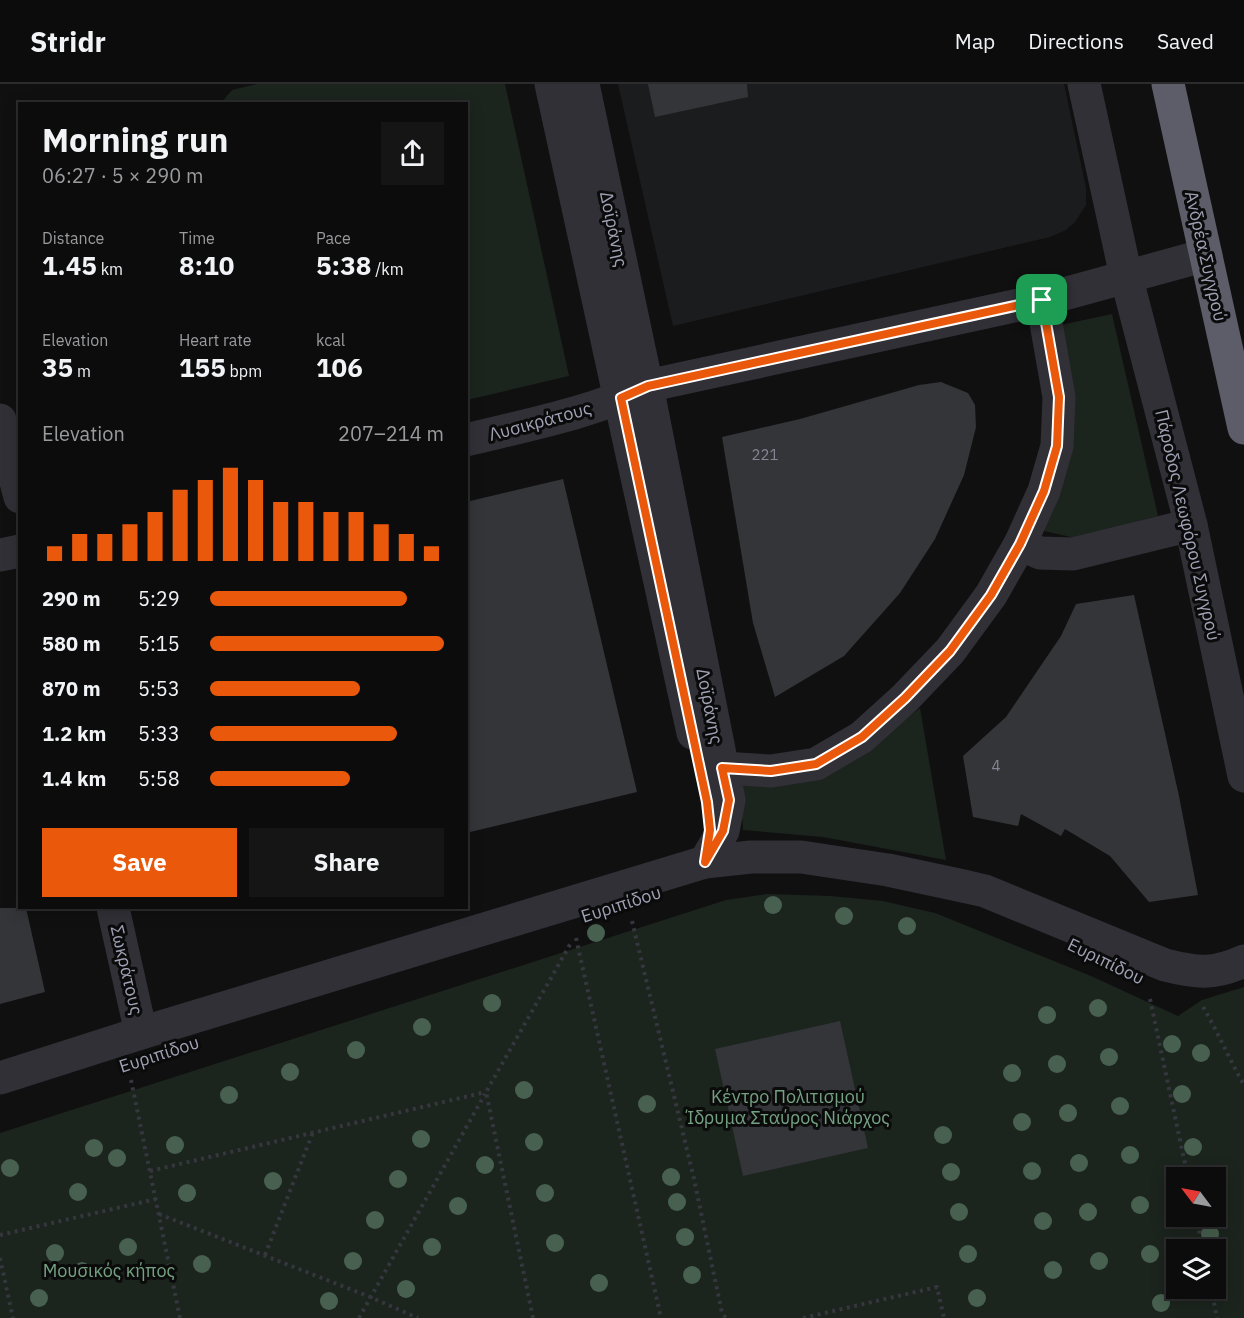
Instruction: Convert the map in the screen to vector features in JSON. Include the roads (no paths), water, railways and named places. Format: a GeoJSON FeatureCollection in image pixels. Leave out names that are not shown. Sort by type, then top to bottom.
{"type":"FeatureCollection","features":[{"type":"Feature","properties":{"kind":"highway","name":"Ανδρέα Συγγρού"},"geometry":{"type":"LineString","coordinates":[[1168,84],[1244,428]]}},
{"type":"Feature","properties":{"kind":"street","name":"Δοϊράνης"},"geometry":{"type":"LineString","coordinates":[[551,84],[634,392],[729,800],[723,831],[705,862]]}},
{"type":"Feature","properties":{"kind":"street","name":"Δοϊράνης"},"geometry":{"type":"LineString","coordinates":[[584,84],[634,392],[707,802],[710,830],[705,862]]}},
{"type":"Feature","properties":{"kind":"street"},"geometry":{"type":"LineString","coordinates":[[1084,84],[1126,276]]}},
{"type":"Feature","properties":{"kind":"street","name":"Λυσικράτους"},"geometry":{"type":"LineString","coordinates":[[468,440],[572,414],[634,392],[1042,300],[1206,255]]}},
{"type":"Feature","properties":{"kind":"street","name":"Πάροδος Λεωφόρου Συγγρού"},"geometry":{"type":"LineString","coordinates":[[1126,276],[1191,525],[1244,776]]}},
{"type":"Feature","properties":{"kind":"street"},"geometry":{"type":"LineString","coordinates":[[722,768],[771,771],[816,764],[862,737],[905,698],[950,651],[991,595],[1020,544],[1044,491],[1057,446],[1059,397],[1042,300]]}},
{"type":"Feature","properties":{"kind":"street"},"geometry":{"type":"LineString","coordinates":[[0,420],[18,489]]}},
{"type":"Feature","properties":{"kind":"street"},"geometry":{"type":"LineString","coordinates":[[1020,544],[1041,553],[1072,554],[1191,525]]}},
{"type":"Feature","properties":{"kind":"street"},"geometry":{"type":"LineString","coordinates":[[0,555],[18,551]]}},
{"type":"Feature","properties":{"kind":"street","name":"Ευριπίδου"},"geometry":{"type":"LineString","coordinates":[[0,1078],[705,862],[751,857],[801,857],[888,870],[985,891],[1165,965],[1194,972],[1216,971],[1244,961]]}},
{"type":"Feature","properties":{"kind":"street","name":"Σωκράτους"},"geometry":{"type":"LineString","coordinates":[[113,909],[141,1033]]}},
{"type":"Feature","properties":{"kind":"park label","name":"Κέντρο Πολιτισμού Ίδρυμα Σταύρος Νιάρχος"},"geometry":{"type":"Point","coordinates":[788,1106]}},
{"type":"Feature","properties":{"kind":"park label","name":"Μουσικός κήπος"},"geometry":{"type":"Point","coordinates":[109,1270]}}]}
